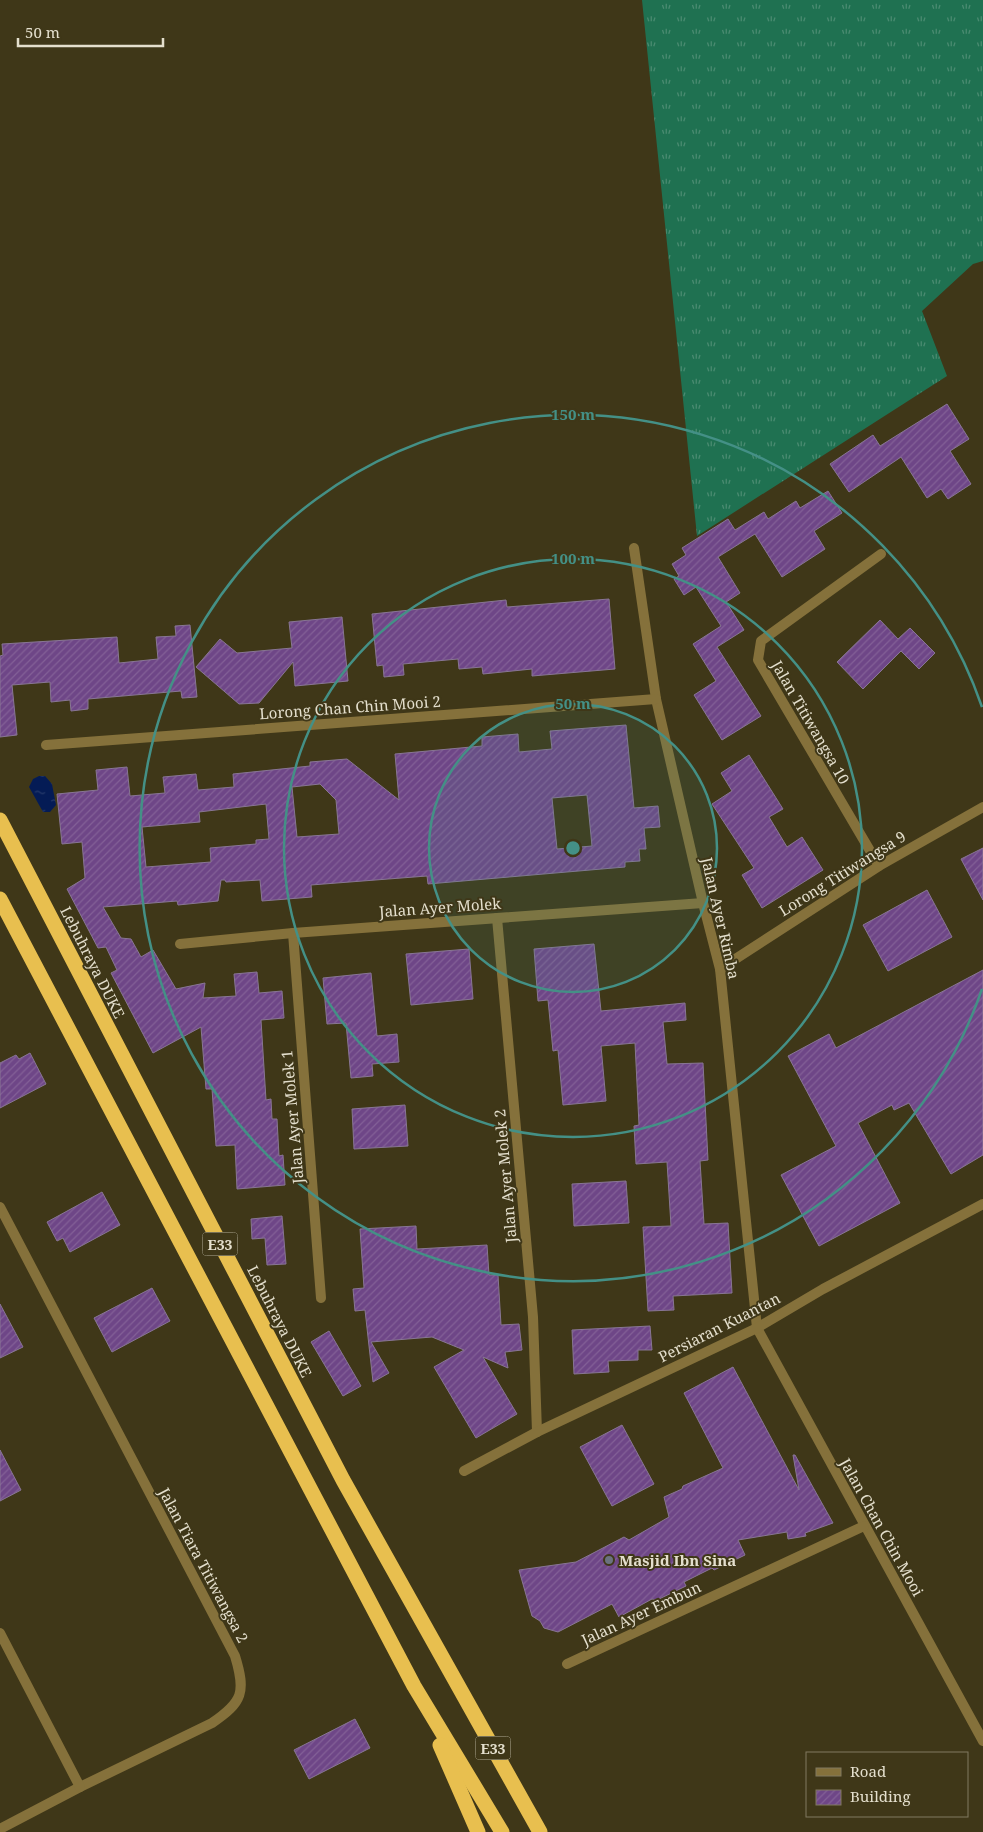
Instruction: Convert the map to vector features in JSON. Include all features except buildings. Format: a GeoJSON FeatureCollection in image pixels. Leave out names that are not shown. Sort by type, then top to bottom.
{"type":"FeatureCollection","features":[{"type":"Feature","properties":{"kind":"highway","name":"Lebuhraya DUKE"},"geometry":{"type":"LineString","coordinates":[[0,820],[343,1480],[540,1832]]}},
{"type":"Feature","properties":{"kind":"highway","name":"E33"},"geometry":{"type":"LineString","coordinates":[[0,899],[414,1686],[502,1832]]}},
{"type":"Feature","properties":{"kind":"highway"},"geometry":{"type":"LineString","coordinates":[[414,1686],[478,1832]]}},
{"type":"Feature","properties":{"kind":"street","name":"Jalan Ayer Rimba"},"geometry":{"type":"LineString","coordinates":[[634,548],[656,699],[702,903],[720,969],[757,1328]]}},
{"type":"Feature","properties":{"kind":"street","name":"Jalan Titiwangsa 10"},"geometry":{"type":"LineString","coordinates":[[879,866],[758,660],[761,641],[881,554]]}},
{"type":"Feature","properties":{"kind":"street","name":"Lorong Chan Chin Mooi 2"},"geometry":{"type":"LineString","coordinates":[[46,745],[656,699]]}},
{"type":"Feature","properties":{"kind":"street","name":"Lorong Titiwangsa 9"},"geometry":{"type":"LineString","coordinates":[[720,969],[879,866],[983,807]]}},
{"type":"Feature","properties":{"kind":"street","name":"Jalan Ayer Molek"},"geometry":{"type":"LineString","coordinates":[[180,944],[293,933],[702,903]]}},
{"type":"Feature","properties":{"kind":"street","name":"Jalan Ayer Molek 2"},"geometry":{"type":"LineString","coordinates":[[497,918],[533,1317],[537,1432]]}},
{"type":"Feature","properties":{"kind":"street","name":"Jalan Ayer Molek 1"},"geometry":{"type":"LineString","coordinates":[[293,933],[321,1298]]}},
{"type":"Feature","properties":{"kind":"street","name":"Persiaran Kuantan"},"geometry":{"type":"LineString","coordinates":[[464,1471],[537,1432],[757,1328],[823,1289],[983,1204]]}},
{"type":"Feature","properties":{"kind":"street","name":"Jalan Tiara Titiwangsa 2"},"geometry":{"type":"LineString","coordinates":[[0,1207],[235,1656],[242,1678],[239,1696],[228,1712],[212,1723],[80,1787],[0,1829]]}},
{"type":"Feature","properties":{"kind":"street","name":"Jalan Chan Chin Mooi"},"geometry":{"type":"LineString","coordinates":[[757,1328],[983,1741]]}},
{"type":"Feature","properties":{"kind":"street","name":"Jalan Ayer Embun"},"geometry":{"type":"LineString","coordinates":[[567,1664],[864,1526]]}},
{"type":"Feature","properties":{"kind":"street"},"geometry":{"type":"LineString","coordinates":[[0,1633],[80,1787]]}},
{"type":"Feature","properties":{"kind":"green space"},"geometry":{"type":"Polygon","coordinates":[[[642,0],[983,0],[983,261],[973,264],[922,311],[947,376],[697,536],[642,0]]]}},
{"type":"Feature","properties":{"kind":"water"},"geometry":{"type":"Polygon","coordinates":[[[45,776],[52,784],[56,805],[50,812],[43,812],[29,787],[33,779],[45,776]]]}},
{"type":"Feature","properties":{"kind":"place","name":"Masjid Ibn Sina"},"geometry":{"type":"Point","coordinates":[609,1560]}}]}
